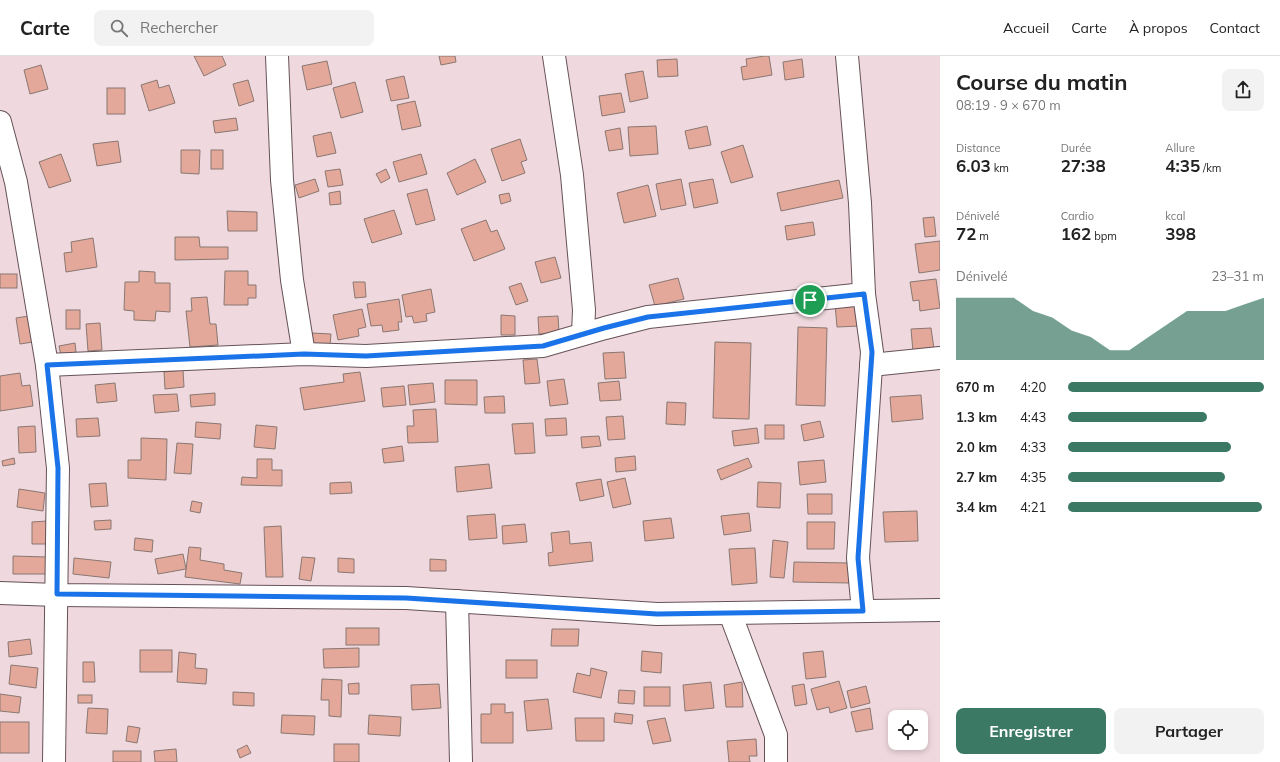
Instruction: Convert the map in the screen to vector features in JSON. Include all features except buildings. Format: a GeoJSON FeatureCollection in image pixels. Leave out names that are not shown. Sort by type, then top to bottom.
{"type":"FeatureCollection","features":[{"type":"Feature","properties":{"kind":"street"},"geometry":{"type":"LineString","coordinates":[[277,56],[282,180],[292,280],[304,354]]}},
{"type":"Feature","properties":{"kind":"street"},"geometry":{"type":"LineString","coordinates":[[554,56],[572,175],[584,310],[583,334]]}},
{"type":"Feature","properties":{"kind":"street"},"geometry":{"type":"LineString","coordinates":[[847,56],[860,204],[864,294],[872,352],[858,558],[863,611]]}},
{"type":"Feature","properties":{"kind":"street"},"geometry":{"type":"LineString","coordinates":[[0,122],[16,182],[47,365],[58,468],[54,762]]}},
{"type":"Feature","properties":{"kind":"street"},"geometry":{"type":"LineString","coordinates":[[47,365],[304,354],[366,356],[543,346],[648,317],[864,294]]}},
{"type":"Feature","properties":{"kind":"street"},"geometry":{"type":"LineString","coordinates":[[871,365],[940,358]]}},
{"type":"Feature","properties":{"kind":"street"},"geometry":{"type":"LineString","coordinates":[[0,593],[406,598],[657,614],[940,610]]}},
{"type":"Feature","properties":{"kind":"street"},"geometry":{"type":"LineString","coordinates":[[457,601],[461,762]]}},
{"type":"Feature","properties":{"kind":"street"},"geometry":{"type":"LineString","coordinates":[[730,613],[776,735],[776,762]]}},
{"type":"Feature","properties":{"kind":"route"},"geometry":{"type":"LineString","coordinates":[[864,294],[872,352],[858,558],[863,611],[657,614],[406,598],[57,594],[58,468],[47,365],[304,354],[366,356],[543,346],[648,317],[810,300],[864,294]]}}]}
